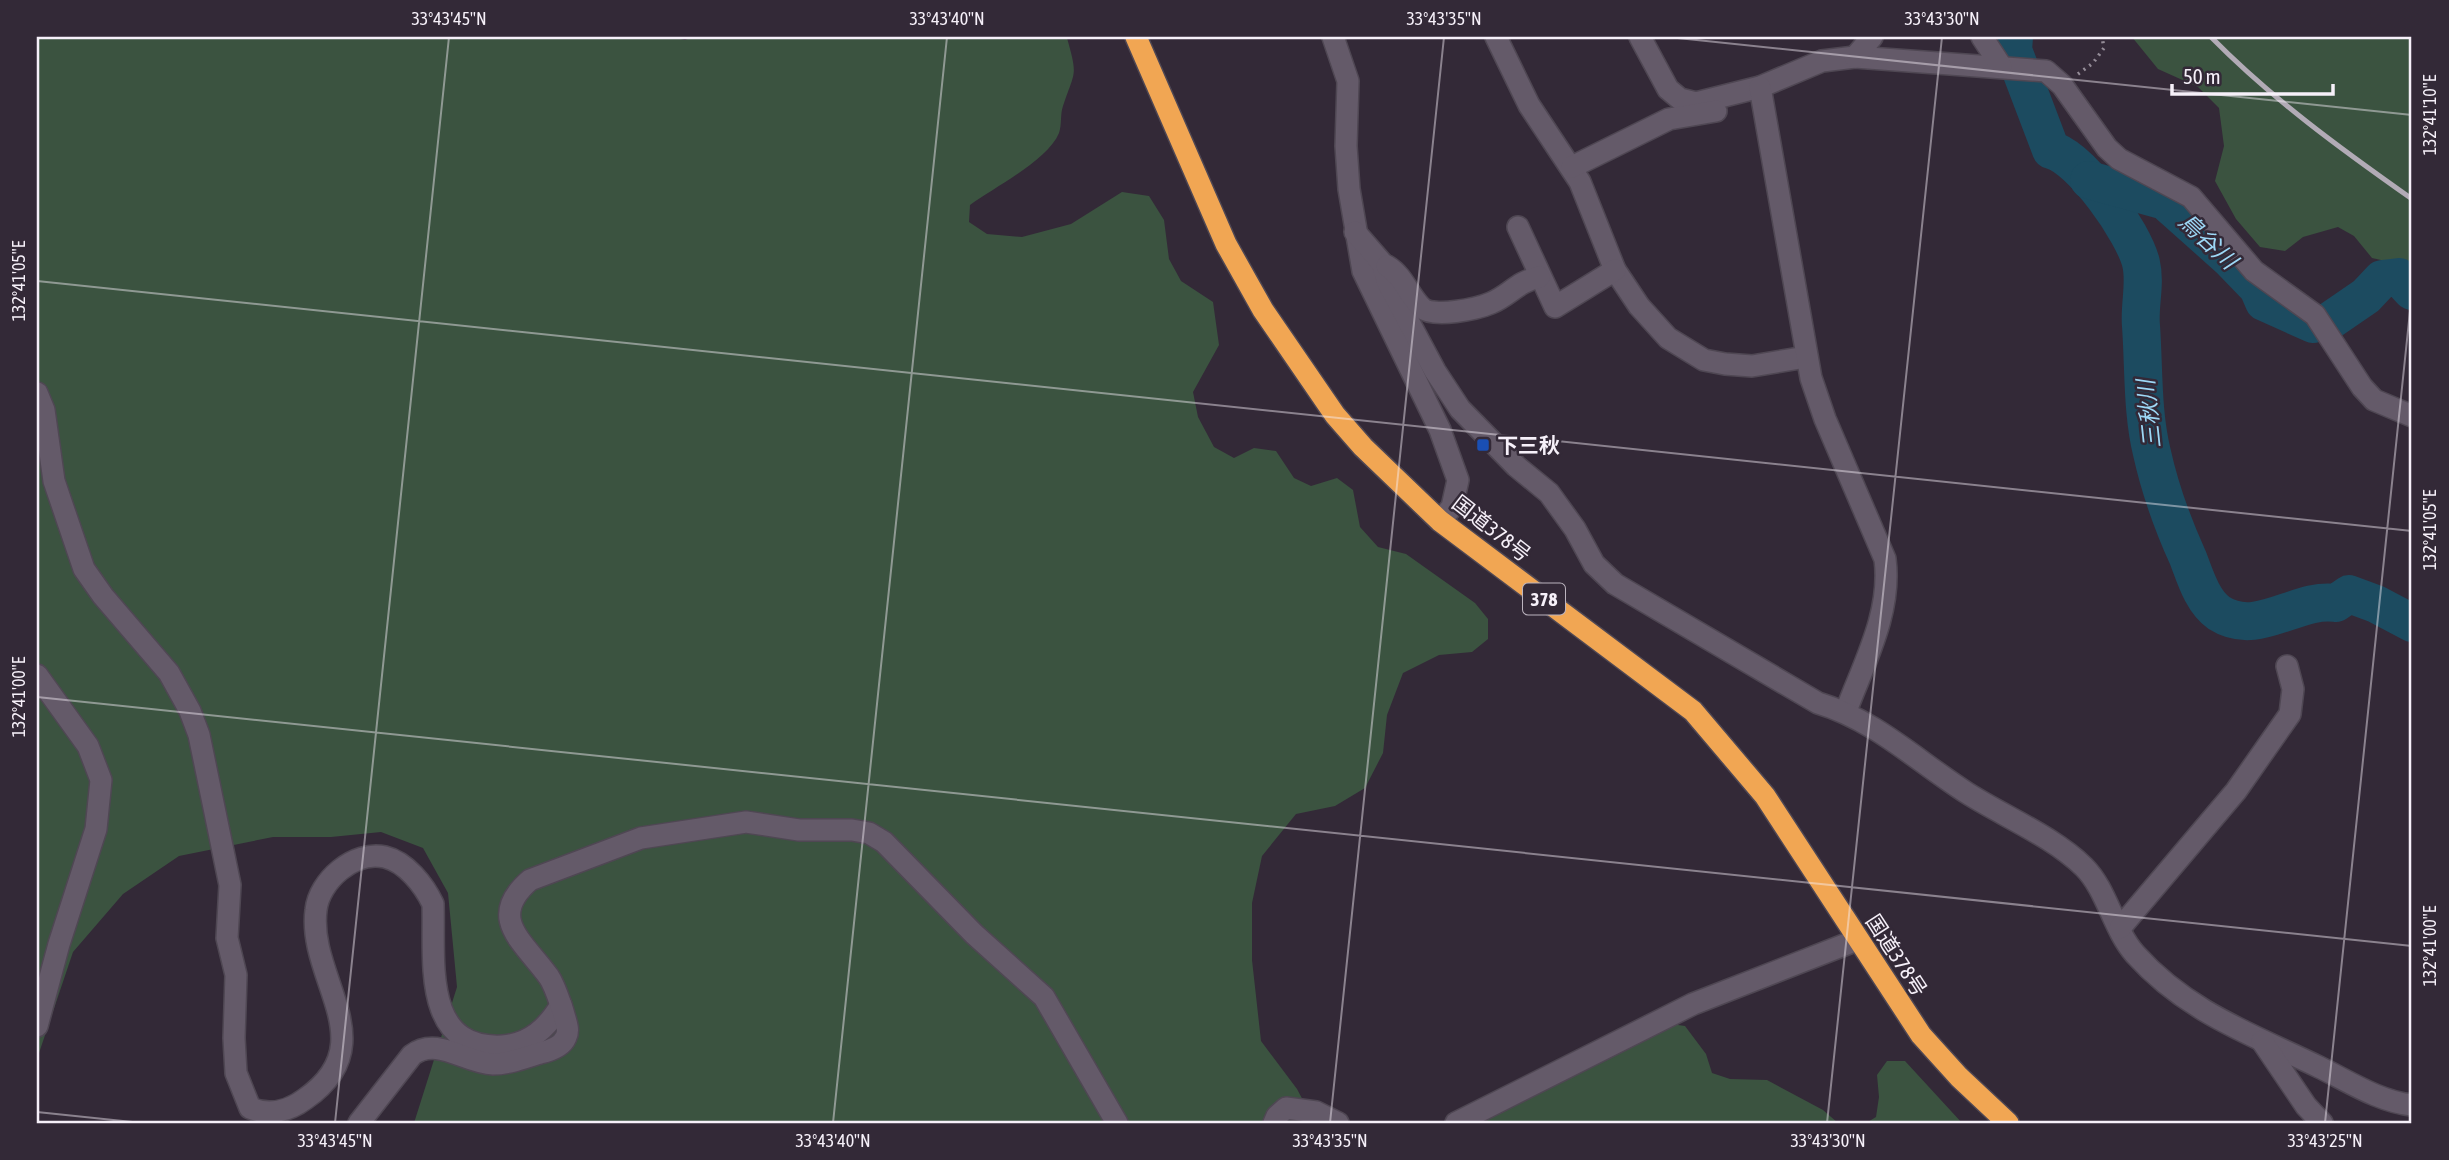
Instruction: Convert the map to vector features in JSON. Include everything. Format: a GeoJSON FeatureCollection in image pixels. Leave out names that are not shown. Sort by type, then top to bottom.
{"type":"FeatureCollection","features":[{"type":"Feature","properties":{"kind":"highway","name":"国道378号"},"geometry":{"type":"LineString","coordinates":[[1136,37],[1226,244],[1263,310],[1335,415],[1363,447],[1440,521],[1693,711],[1765,796],[1921,1035],[2001,1121]]}},
{"type":"Feature","properties":{"kind":"street"},"geometry":{"type":"LineString","coordinates":[[1333,37],[1348,81],[1346,146],[1355,232],[1363,271],[1454,459],[1458,480],[1452,507],[1440,521]]}},
{"type":"Feature","properties":{"kind":"street"},"geometry":{"type":"LineString","coordinates":[[1496,37],[1529,105],[1572,167],[1590,201],[1615,270],[1639,306],[1668,338],[1704,360],[1752,366],[1806,357]]}},
{"type":"Feature","properties":{"kind":"street"},"geometry":{"type":"LineString","coordinates":[[1640,37],[1657,72],[1680,99],[1696,103],[1760,87],[1822,61],[1855,57],[2006,67],[2054,78],[2113,153],[2133,168],[2191,197],[2255,271],[2315,314],[2362,387],[2374,400],[2412,416]]}},
{"type":"Feature","properties":{"kind":"street"},"geometry":{"type":"LineString","coordinates":[[1855,57],[1872,37]]}},
{"type":"Feature","properties":{"kind":"street"},"geometry":{"type":"LineString","coordinates":[[1982,37],[2006,67]]}},
{"type":"Feature","properties":{"kind":"street"},"geometry":{"type":"LineString","coordinates":[[1760,87],[1806,357],[1825,419],[1885,559],[1888,583],[1878,625],[1846,711]]}},
{"type":"Feature","properties":{"kind":"street"},"geometry":{"type":"LineString","coordinates":[[1572,167],[1669,120],[1717,111],[1723,107],[1727,96]]}},
{"type":"Feature","properties":{"kind":"street"},"geometry":{"type":"LineString","coordinates":[[1518,227],[1555,307],[1615,270]]}},
{"type":"Feature","properties":{"kind":"street"},"geometry":{"type":"LineString","coordinates":[[1355,232],[1382,264],[1388,283],[1435,371],[1460,409],[1516,466],[1549,493],[1575,529],[1594,564],[1615,584],[1818,703],[1846,711],[1965,792],[2068,854],[2086,869],[2134,952],[2183,997],[2216,1020],[2372,1093],[2412,1105]]}},
{"type":"Feature","properties":{"kind":"street"},"geometry":{"type":"LineString","coordinates":[[1382,264],[1394,270],[1422,309],[1432,312],[1445,313],[1492,303],[1512,287],[1539,277]]}},
{"type":"Feature","properties":{"kind":"street"},"geometry":{"type":"LineString","coordinates":[[37,393],[44,410],[54,481],[84,569],[103,596],[169,673],[190,711],[199,735],[230,885],[227,938],[236,975],[236,1073],[250,1108],[262,1113],[298,1104],[317,1091],[331,1073],[340,1053],[344,1029],[339,1005],[318,956],[316,909],[324,886],[337,872],[369,857],[385,857],[407,869],[430,897],[433,904],[436,995],[442,1015],[451,1030],[486,1047],[514,1045],[549,1025],[561,1005]]}},
{"type":"Feature","properties":{"kind":"street"},"geometry":{"type":"LineString","coordinates":[[2120,928],[2236,791],[2290,715],[2293,689],[2287,666]]}},
{"type":"Feature","properties":{"kind":"street"},"geometry":{"type":"LineString","coordinates":[[37,675],[88,746],[101,780],[96,829],[59,944],[37,1026]]}},
{"type":"Feature","properties":{"kind":"street"},"geometry":{"type":"LineString","coordinates":[[359,1123],[412,1055],[422,1048],[434,1047],[473,1062],[495,1064],[553,1050],[566,1040],[568,1028],[551,979],[510,924],[509,907],[516,892],[530,880],[641,838],[746,822],[799,830],[852,830],[869,833],[884,842],[974,934],[1044,997],[1117,1123]]}},
{"type":"Feature","properties":{"kind":"street"},"geometry":{"type":"LineString","coordinates":[[1456,1123],[1693,1004],[1857,940]]}},
{"type":"Feature","properties":{"kind":"street"},"geometry":{"type":"LineString","coordinates":[[2262,1041],[2306,1106],[2322,1123]]}},
{"type":"Feature","properties":{"kind":"street"},"geometry":{"type":"LineString","coordinates":[[1274,1123],[1286,1108],[1316,1112],[1338,1123]]}},
{"type":"Feature","properties":{"kind":"path"},"geometry":{"type":"LineString","coordinates":[[2054,78],[2093,63],[2104,48],[2102,37]]}},
{"type":"Feature","properties":{"kind":"green space"},"geometry":{"type":"Polygon","coordinates":[[[37,37],[671,37],[685,40],[693,37],[1067,38],[1074,73],[1062,109],[1059,133],[1033,163],[970,205],[969,222],[987,234],[1022,237],[1071,224],[1122,192],[1149,196],[1164,220],[1169,259],[1181,281],[1213,302],[1219,345],[1193,392],[1198,417],[1214,447],[1234,458],[1254,448],[1276,451],[1294,478],[1311,486],[1337,478],[1353,490],[1360,527],[1378,547],[1406,554],[1475,603],[1488,619],[1488,639],[1472,652],[1439,655],[1403,673],[1387,715],[1383,753],[1365,788],[1335,806],[1296,814],[1262,856],[1252,903],[1252,960],[1261,1041],[1297,1089],[1315,1123],[414,1123],[457,987],[448,893],[423,848],[381,832],[331,837],[273,837],[179,856],[123,894],[73,952],[37,1059],[37,37]]]}},
{"type":"Feature","properties":{"kind":"green space"},"geometry":{"type":"Polygon","coordinates":[[[2132,37],[2412,37],[2412,267],[2372,258],[2354,236],[2338,227],[2303,237],[2285,251],[2260,247],[2236,219],[2215,181],[2224,146],[2219,108],[2198,87],[2158,69],[2132,37]]]}},
{"type":"Feature","properties":{"kind":"green space"},"geometry":{"type":"Polygon","coordinates":[[[1657,1022],[1685,1026],[1706,1054],[1712,1073],[1730,1079],[1767,1080],[1823,1110],[1838,1123],[1467,1123],[1657,1022]]]}},
{"type":"Feature","properties":{"kind":"green space"},"geometry":{"type":"Polygon","coordinates":[[[1887,1061],[1905,1061],[1962,1123],[1866,1123],[1876,1117],[1879,1097],[1877,1075],[1887,1061]]]}},
{"type":"Feature","properties":{"kind":"waterway","name":"三秋川"},"geometry":{"type":"LineString","coordinates":[[2014,37],[2013,50],[2051,150],[2077,166],[2105,198],[2128,234],[2141,263],[2145,406],[2149,438],[2167,507],[2196,580],[2208,602],[2219,613],[2234,620],[2248,621],[2321,603],[2336,603],[2349,594],[2376,604],[2412,623]]}},
{"type":"Feature","properties":{"kind":"waterway","name":"鳥谷川"},"geometry":{"type":"LineString","coordinates":[[2089,180],[2165,201],[2230,259],[2258,288],[2264,302],[2313,324]]}},
{"type":"Feature","properties":{"kind":"waterway","name":"鳥谷川"},"geometry":{"type":"LineString","coordinates":[[2331,320],[2366,296],[2382,279],[2399,277],[2412,291]]}},
{"type":"Feature","properties":{"kind":"railway"},"geometry":{"type":"LineString","coordinates":[[2211,37],[2283,102],[2412,199]]}},
{"type":"Feature","properties":{"kind":"place","name":"下三秋"},"geometry":{"type":"Point","coordinates":[1483,445]}}]}
